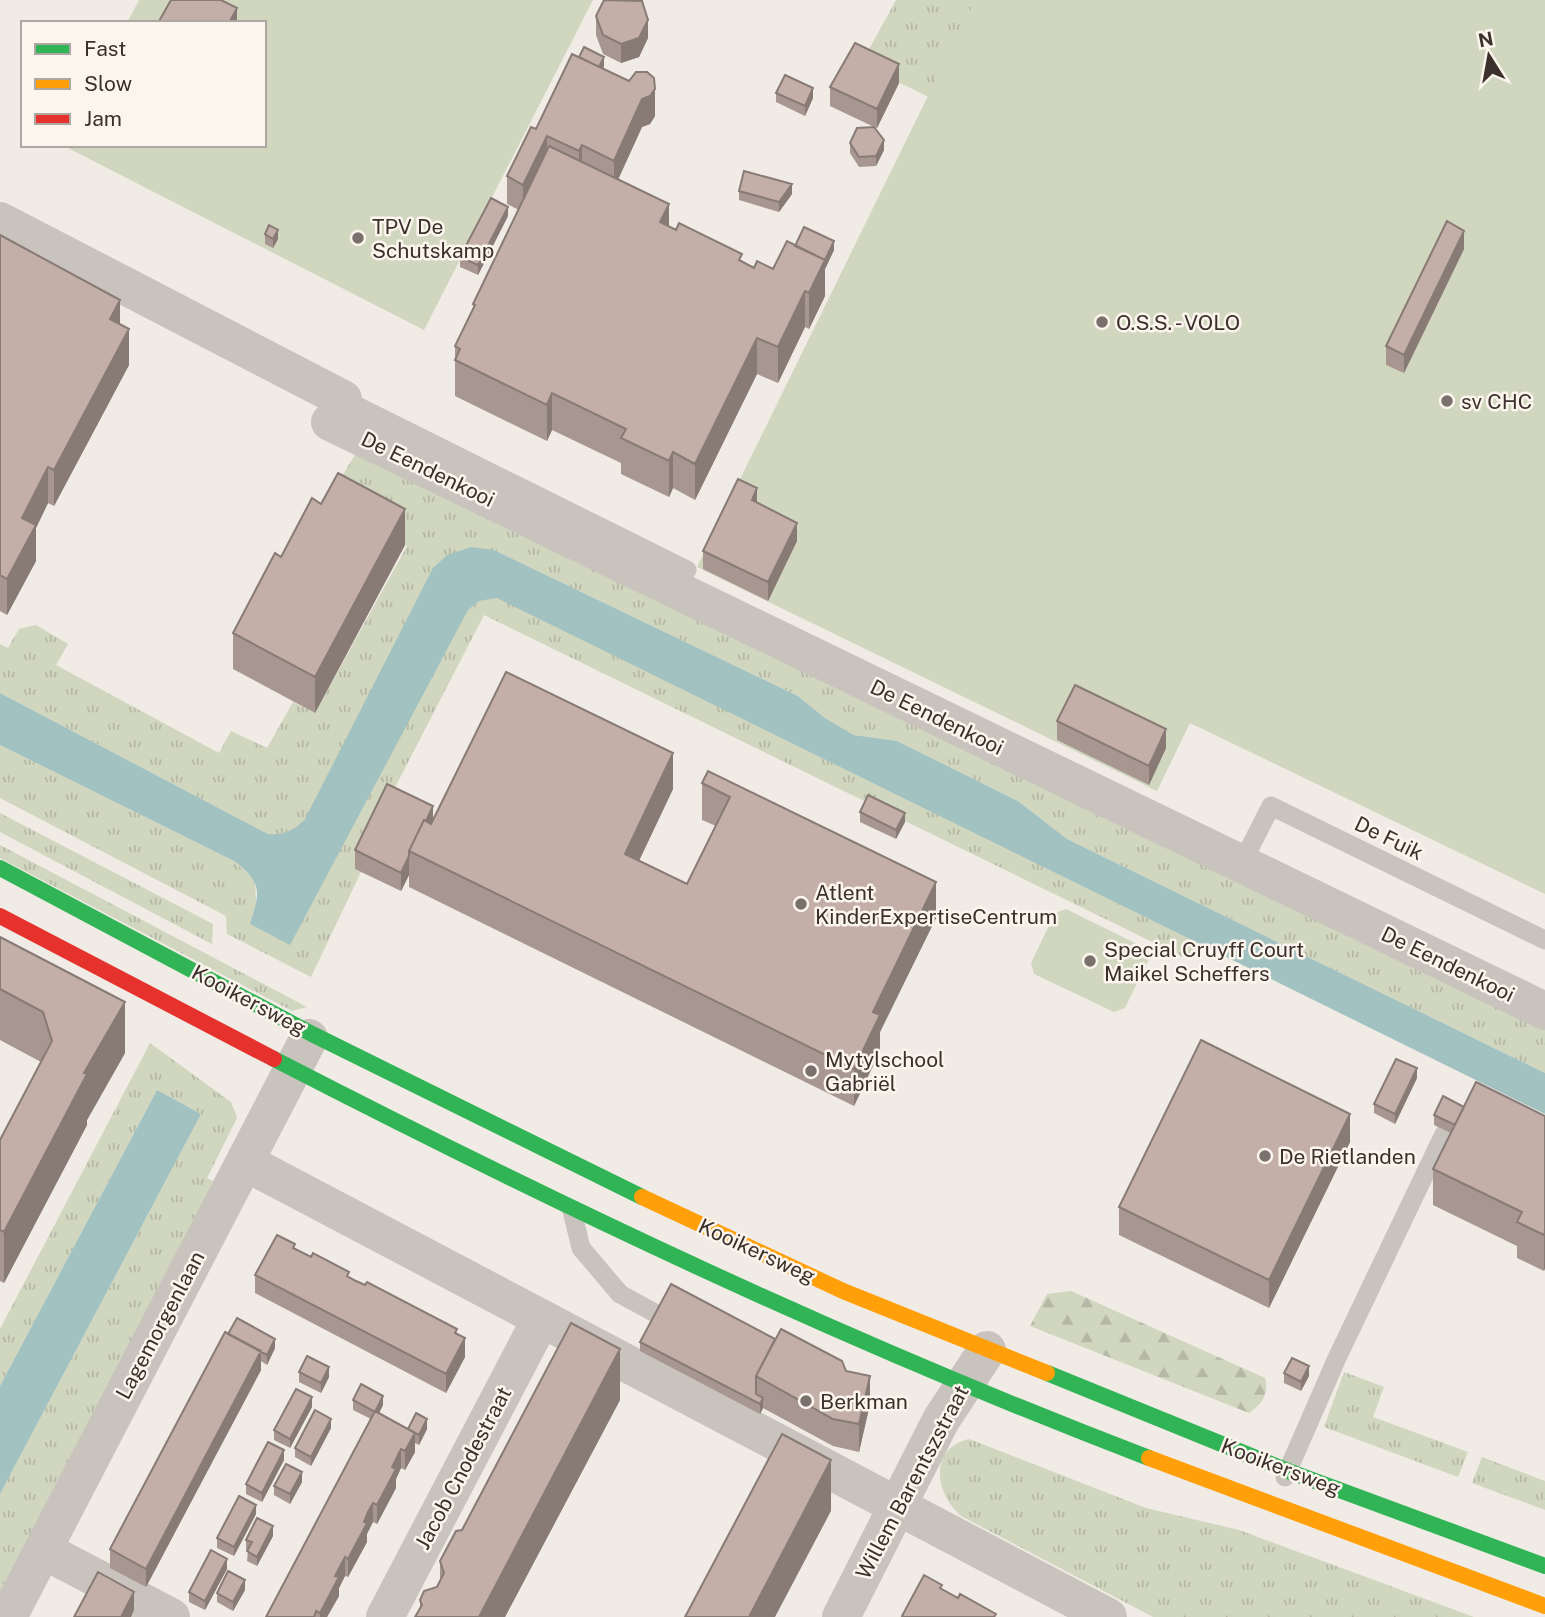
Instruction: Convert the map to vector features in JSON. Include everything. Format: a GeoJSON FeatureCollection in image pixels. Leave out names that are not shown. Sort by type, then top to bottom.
{"type":"FeatureCollection","features":[{"type":"Feature","properties":{"kind":"street","name":"De Eendenkooi"},"geometry":{"type":"LineString","coordinates":[[0,221],[337,410],[1241,864],[1545,1011]]}},
{"type":"Feature","properties":{"kind":"street","name":"Kooikersweg"},"geometry":{"type":"LineString","coordinates":[[0,868],[312,1034],[584,1170],[842,1291],[1288,1471],[1545,1566]]}},
{"type":"Feature","properties":{"kind":"street","name":"Kooikersweg"},"geometry":{"type":"LineString","coordinates":[[0,916],[293,1070],[572,1211],[834,1330],[962,1385],[1545,1606]]}},
{"type":"Feature","properties":{"kind":"street","name":"Lagemorgenlaan"},"geometry":{"type":"LineString","coordinates":[[8,1617],[312,1034]]}},
{"type":"Feature","properties":{"kind":"street"},"geometry":{"type":"LineString","coordinates":[[245,1162],[541,1319],[845,1468],[899,1507],[1108,1617]]}},
{"type":"Feature","properties":{"kind":"street","name":"Jacob Cnodestraat"},"geometry":{"type":"LineString","coordinates":[[385,1617],[541,1319]]}},
{"type":"Feature","properties":{"kind":"street","name":"Willem Barentszstraat"},"geometry":{"type":"LineString","coordinates":[[841,1617],[962,1385],[987,1350]]}},
{"type":"Feature","properties":{"kind":"street"},"geometry":{"type":"LineString","coordinates":[[43,1550],[171,1617]]}},
{"type":"Feature","properties":{"kind":"lane","name":"De Eendenkooi"},"geometry":{"type":"LineString","coordinates":[[337,410],[687,570]]}},
{"type":"Feature","properties":{"kind":"lane","name":"De Fuik"},"geometry":{"type":"LineString","coordinates":[[1241,864],[1271,806],[1545,940]]}},
{"type":"Feature","properties":{"kind":"lane"},"geometry":{"type":"LineString","coordinates":[[1274,1504],[1337,1358],[1444,1134]]}},
{"type":"Feature","properties":{"kind":"lane"},"geometry":{"type":"LineString","coordinates":[[572,1211],[581,1248],[620,1294],[693,1333]]}},
{"type":"Feature","properties":{"kind":"lane"},"geometry":{"type":"LineString","coordinates":[[808,1341],[834,1330]]}},
{"type":"Feature","properties":{"kind":"green space","name":"TPV De Schutskamp"},"geometry":{"type":"Polygon","coordinates":[[[139,0],[593,0],[424,330],[66,147],[266,147],[266,21],[128,21],[139,0]]]}},
{"type":"Feature","properties":{"kind":"green space"},"geometry":{"type":"Polygon","coordinates":[[[896,0],[986,0],[937,101],[861,64],[896,0]]]}},
{"type":"Feature","properties":{"kind":"green space","name":"O.S.S. - VOLO"},"geometry":{"type":"Polygon","coordinates":[[[975,0],[1545,0],[1545,894],[1190,723],[1157,791],[697,567],[975,0]]]}},
{"type":"Feature","properties":{"kind":"green space"},"geometry":{"type":"Polygon","coordinates":[[[361,445],[1545,1021],[1545,1073],[1067,839],[1018,801],[897,741],[854,735],[825,718],[798,696],[494,550],[305,819],[284,833],[268,834],[0,693],[0,644],[8,648],[19,629],[36,625],[68,644],[56,665],[219,753],[231,731],[267,748],[293,702],[315,713],[407,546],[327,501],[361,445]]]}},
{"type":"Feature","properties":{"kind":"green space"},"geometry":{"type":"Polygon","coordinates":[[[497,597],[1198,943],[1193,954],[1183,957],[484,615],[387,803],[361,872],[311,977],[227,934],[226,916],[0,798],[0,745],[234,861],[255,880],[256,903],[468,610],[479,601],[497,597]]]}},
{"type":"Feature","properties":{"kind":"green space"},"geometry":{"type":"Polygon","coordinates":[[[0,813],[213,924],[212,944],[0,832],[0,813]]]}},
{"type":"Feature","properties":{"kind":"green space"},"geometry":{"type":"Polygon","coordinates":[[[0,845],[307,1007],[292,1011],[0,858],[0,845]]]}},
{"type":"Feature","properties":{"kind":"green space","name":"Special Cruyff Court Maikel Scheffers"},"geometry":{"type":"Polygon","coordinates":[[[1066,909],[1145,948],[1149,959],[1125,1008],[1114,1012],[1034,974],[1031,963],[1055,913],[1066,909]]]}},
{"type":"Feature","properties":{"kind":"green space"},"geometry":{"type":"Polygon","coordinates":[[[150,1043],[231,1102],[237,1118],[207,1178],[216,1183],[0,1592],[0,1494],[201,1114],[157,1090],[0,1386],[0,1329],[150,1043]]]}},
{"type":"Feature","properties":{"kind":"green space"},"geometry":{"type":"Polygon","coordinates":[[[1071,1291],[1265,1378],[1263,1398],[1249,1413],[1030,1326],[1047,1294],[1071,1291]]]}},
{"type":"Feature","properties":{"kind":"green space"},"geometry":{"type":"Polygon","coordinates":[[[1344,1372],[1384,1387],[1373,1417],[1468,1452],[1458,1477],[1324,1427],[1344,1372]]]}},
{"type":"Feature","properties":{"kind":"green space"},"geometry":{"type":"Polygon","coordinates":[[[969,1439],[1146,1508],[1239,1530],[1474,1617],[1153,1617],[961,1516],[946,1496],[940,1473],[947,1452],[956,1444],[969,1439]]]}},
{"type":"Feature","properties":{"kind":"green space"},"geometry":{"type":"Polygon","coordinates":[[[1482,1457],[1545,1481],[1545,1510],[1472,1483],[1482,1457]]]}},
{"type":"Feature","properties":{"kind":"water"},"geometry":{"type":"Polygon","coordinates":[[[471,547],[494,550],[798,696],[825,718],[854,735],[897,741],[1018,801],[1067,839],[1545,1073],[1545,1114],[497,598],[479,601],[468,610],[290,945],[250,924],[257,889],[250,876],[234,861],[0,745],[0,693],[268,834],[288,831],[305,819],[433,568],[447,555],[471,547]]]}},
{"type":"Feature","properties":{"kind":"water"},"geometry":{"type":"Polygon","coordinates":[[[157,1090],[201,1114],[0,1494],[0,1386],[157,1090]]]}},
{"type":"Feature","properties":{"kind":"building"},"geometry":{"type":"Polygon","coordinates":[[[171,0],[221,0],[237,8],[230,21],[159,21],[171,0]]]}},
{"type":"Feature","properties":{"kind":"building"},"geometry":{"type":"Polygon","coordinates":[[[604,0],[642,1],[648,20],[639,38],[621,44],[603,35],[596,16],[604,0]]]}},
{"type":"Feature","properties":{"kind":"building"},"geometry":{"type":"Polygon","coordinates":[[[855,43],[899,64],[877,109],[830,87],[855,43]]]}},
{"type":"Feature","properties":{"kind":"building"},"geometry":{"type":"Polygon","coordinates":[[[584,47],[604,57],[599,67],[579,57],[584,47]]]}},
{"type":"Feature","properties":{"kind":"building"},"geometry":{"type":"Polygon","coordinates":[[[572,54],[629,81],[636,72],[647,72],[654,78],[655,89],[650,96],[642,99],[614,161],[582,145],[579,151],[547,136],[523,185],[507,176],[531,127],[536,129],[572,54]]]}},
{"type":"Feature","properties":{"kind":"building"},"geometry":{"type":"Polygon","coordinates":[[[785,75],[813,88],[805,106],[776,93],[785,75]]]}},
{"type":"Feature","properties":{"kind":"building"},"geometry":{"type":"Polygon","coordinates":[[[874,127],[884,140],[876,156],[859,157],[850,143],[857,128],[874,127]]]}},
{"type":"Feature","properties":{"kind":"building"},"geometry":{"type":"Polygon","coordinates":[[[549,146],[669,204],[660,222],[676,230],[679,223],[742,254],[739,260],[754,268],[757,261],[773,269],[787,241],[825,260],[809,293],[805,291],[778,347],[757,338],[695,464],[673,452],[669,461],[621,438],[626,429],[552,393],[547,405],[455,360],[460,349],[455,346],[475,305],[473,304],[549,146]]]}},
{"type":"Feature","properties":{"kind":"building"},"geometry":{"type":"Polygon","coordinates":[[[744,171],[792,184],[779,202],[739,191],[744,171]]]}},
{"type":"Feature","properties":{"kind":"building"},"geometry":{"type":"Polygon","coordinates":[[[491,198],[508,207],[478,265],[460,257],[491,198]]]}},
{"type":"Feature","properties":{"kind":"building"},"geometry":{"type":"Polygon","coordinates":[[[1447,221],[1464,231],[1404,355],[1386,346],[1447,221]]]}},
{"type":"Feature","properties":{"kind":"building"},"geometry":{"type":"Polygon","coordinates":[[[269,225],[278,230],[273,239],[265,234],[269,225]]]}},
{"type":"Feature","properties":{"kind":"building"},"geometry":{"type":"Polygon","coordinates":[[[804,227],[834,241],[825,260],[795,246],[804,227]]]}},
{"type":"Feature","properties":{"kind":"building"},"geometry":{"type":"Polygon","coordinates":[[[0,235],[120,300],[110,319],[129,329],[54,470],[48,467],[22,518],[36,525],[7,579],[0,575],[0,235]]]}},
{"type":"Feature","properties":{"kind":"building"},"geometry":{"type":"Polygon","coordinates":[[[338,473],[405,509],[315,677],[233,633],[275,553],[281,557],[312,498],[321,504],[338,473]]]}},
{"type":"Feature","properties":{"kind":"building"},"geometry":{"type":"Polygon","coordinates":[[[738,479],[757,488],[752,500],[797,523],[768,582],[703,551],[738,479]]]}},
{"type":"Feature","properties":{"kind":"building","name":"Atlent KinderExpertiseCentrum"},"geometry":{"type":"Polygon","coordinates":[[[506,672],[673,753],[625,854],[687,884],[730,797],[702,783],[708,771],[936,882],[873,1012],[880,1015],[854,1069],[409,851],[424,820],[431,824],[506,672]]]}},
{"type":"Feature","properties":{"kind":"building"},"geometry":{"type":"Polygon","coordinates":[[[1075,685],[1166,729],[1149,766],[1057,721],[1075,685]]]}},
{"type":"Feature","properties":{"kind":"building"},"geometry":{"type":"Polygon","coordinates":[[[387,784],[433,806],[409,851],[401,873],[355,850],[387,784]]]}},
{"type":"Feature","properties":{"kind":"building"},"geometry":{"type":"Polygon","coordinates":[[[868,795],[905,813],[896,830],[860,812],[868,795]]]}},
{"type":"Feature","properties":{"kind":"building"},"geometry":{"type":"Polygon","coordinates":[[[0,937],[125,1002],[84,1073],[87,1074],[4,1232],[0,1230],[0,1140],[52,1041],[43,1012],[0,989],[0,937]]]}},
{"type":"Feature","properties":{"kind":"building"},"geometry":{"type":"Polygon","coordinates":[[[1201,1040],[1350,1114],[1269,1280],[1119,1207],[1201,1040]]]}},
{"type":"Feature","properties":{"kind":"building"},"geometry":{"type":"Polygon","coordinates":[[[1396,1059],[1417,1068],[1395,1114],[1374,1104],[1396,1059]]]}},
{"type":"Feature","properties":{"kind":"building"},"geometry":{"type":"Polygon","coordinates":[[[1476,1082],[1545,1116],[1544,1235],[1517,1222],[1522,1212],[1433,1169],[1476,1082]]]}},
{"type":"Feature","properties":{"kind":"building"},"geometry":{"type":"Polygon","coordinates":[[[1443,1096],[1464,1107],[1455,1125],[1434,1115],[1443,1096]]]}},
{"type":"Feature","properties":{"kind":"building"},"geometry":{"type":"Polygon","coordinates":[[[277,1235],[295,1244],[293,1248],[311,1257],[313,1253],[349,1272],[347,1276],[356,1281],[365,1285],[367,1282],[457,1329],[455,1333],[465,1338],[446,1374],[255,1275],[277,1235]]]}},
{"type":"Feature","properties":{"kind":"building"},"geometry":{"type":"Polygon","coordinates":[[[671,1284],[775,1339],[756,1376],[756,1394],[763,1398],[760,1404],[640,1342],[671,1284]]]}},
{"type":"Feature","properties":{"kind":"building"},"geometry":{"type":"Polygon","coordinates":[[[237,1318],[275,1339],[267,1355],[228,1334],[237,1318]]]}},
{"type":"Feature","properties":{"kind":"building"},"geometry":{"type":"Polygon","coordinates":[[[571,1323],[620,1349],[479,1617],[415,1617],[422,1605],[420,1600],[424,1591],[437,1587],[444,1573],[440,1561],[456,1531],[462,1530],[571,1323]]]}},
{"type":"Feature","properties":{"kind":"building"},"geometry":{"type":"Polygon","coordinates":[[[781,1329],[842,1361],[846,1371],[870,1376],[859,1424],[833,1419],[756,1376],[781,1329]]]}},
{"type":"Feature","properties":{"kind":"building"},"geometry":{"type":"Polygon","coordinates":[[[225,1332],[261,1351],[146,1569],[110,1549],[225,1332]]]}},
{"type":"Feature","properties":{"kind":"building"},"geometry":{"type":"Polygon","coordinates":[[[307,1356],[329,1367],[321,1383],[299,1372],[307,1356]]]}},
{"type":"Feature","properties":{"kind":"building"},"geometry":{"type":"Polygon","coordinates":[[[1292,1358],[1309,1366],[1301,1382],[1284,1373],[1292,1358]]]}},
{"type":"Feature","properties":{"kind":"building"},"geometry":{"type":"Polygon","coordinates":[[[361,1384],[383,1396],[375,1412],[353,1400],[361,1384]]]}},
{"type":"Feature","properties":{"kind":"building"},"geometry":{"type":"Polygon","coordinates":[[[296,1389],[312,1397],[290,1439],[274,1430],[296,1389]]]}},
{"type":"Feature","properties":{"kind":"building"},"geometry":{"type":"Polygon","coordinates":[[[315,1410],[331,1419],[311,1457],[295,1448],[315,1410]]]}},
{"type":"Feature","properties":{"kind":"building"},"geometry":{"type":"Polygon","coordinates":[[[375,1411],[415,1433],[405,1451],[401,1449],[392,1467],[396,1469],[377,1505],[373,1503],[368,1512],[364,1522],[367,1523],[348,1559],[345,1557],[335,1576],[339,1577],[320,1613],[316,1611],[314,1617],[266,1617],[375,1411]]]}},
{"type":"Feature","properties":{"kind":"building"},"geometry":{"type":"Polygon","coordinates":[[[416,1413],[427,1419],[419,1435],[408,1429],[416,1413]]]}},
{"type":"Feature","properties":{"kind":"building"},"geometry":{"type":"Polygon","coordinates":[[[782,1434],[831,1460],[749,1617],[685,1617],[782,1434]]]}},
{"type":"Feature","properties":{"kind":"building"},"geometry":{"type":"Polygon","coordinates":[[[268,1442],[284,1450],[262,1493],[246,1484],[268,1442]]]}},
{"type":"Feature","properties":{"kind":"building"},"geometry":{"type":"Polygon","coordinates":[[[286,1464],[302,1472],[290,1494],[274,1486],[286,1464]]]}},
{"type":"Feature","properties":{"kind":"building"},"geometry":{"type":"Polygon","coordinates":[[[239,1496],[256,1505],[234,1547],[217,1538],[239,1496]]]}},
{"type":"Feature","properties":{"kind":"building"},"geometry":{"type":"Polygon","coordinates":[[[257,1518],[273,1526],[257,1557],[247,1551],[252,1542],[246,1540],[257,1518]]]}},
{"type":"Feature","properties":{"kind":"building"},"geometry":{"type":"Polygon","coordinates":[[[211,1550],[227,1559],[205,1601],[189,1592],[211,1550]]]}},
{"type":"Feature","properties":{"kind":"building"},"geometry":{"type":"Polygon","coordinates":[[[228,1571],[245,1580],[233,1602],[217,1593],[228,1571]]]}},
{"type":"Feature","properties":{"kind":"building"},"geometry":{"type":"Polygon","coordinates":[[[98,1572],[134,1592],[121,1617],[74,1617],[98,1572]]]}},
{"type":"Feature","properties":{"kind":"building"},"geometry":{"type":"Polygon","coordinates":[[[924,1575],[958,1598],[960,1594],[996,1614],[994,1617],[902,1616],[924,1575]]]}},
{"type":"Feature","properties":{"kind":"traffic: fast"},"geometry":{"type":"LineString","coordinates":[[0,868],[312,1034],[642,1197]]}},
{"type":"Feature","properties":{"kind":"traffic: fast"},"geometry":{"type":"LineString","coordinates":[[274,1059],[597,1220],[815,1320],[925,1368],[1149,1458]]}},
{"type":"Feature","properties":{"kind":"traffic: fast"},"geometry":{"type":"LineString","coordinates":[[1047,1373],[1288,1471],[1545,1566]]}},
{"type":"Feature","properties":{"kind":"traffic: slow"},"geometry":{"type":"LineString","coordinates":[[642,1197],[843,1291],[1047,1373]]}},
{"type":"Feature","properties":{"kind":"traffic: slow"},"geometry":{"type":"LineString","coordinates":[[1149,1458],[1545,1606]]}},
{"type":"Feature","properties":{"kind":"traffic: jam"},"geometry":{"type":"LineString","coordinates":[[0,916],[274,1059]]}},
{"type":"Feature","properties":{"kind":"place","name":"TPV De Schutskamp"},"geometry":{"type":"Point","coordinates":[358,238]}},
{"type":"Feature","properties":{"kind":"place","name":"O.S.S. - VOLO"},"geometry":{"type":"Point","coordinates":[1102,322]}},
{"type":"Feature","properties":{"kind":"place","name":"sv CHC"},"geometry":{"type":"Point","coordinates":[1447,401]}},
{"type":"Feature","properties":{"kind":"place","name":"Atlent KinderExpertiseCentrum"},"geometry":{"type":"Point","coordinates":[801,904]}},
{"type":"Feature","properties":{"kind":"place","name":"Special Cruyff Court Maikel Scheffers"},"geometry":{"type":"Point","coordinates":[1090,961]}},
{"type":"Feature","properties":{"kind":"place","name":"Mytylschool Gabriël"},"geometry":{"type":"Point","coordinates":[811,1071]}},
{"type":"Feature","properties":{"kind":"place","name":"De Rietlanden"},"geometry":{"type":"Point","coordinates":[1265,1156]}},
{"type":"Feature","properties":{"kind":"place","name":"Berkman"},"geometry":{"type":"Point","coordinates":[806,1401]}}]}
